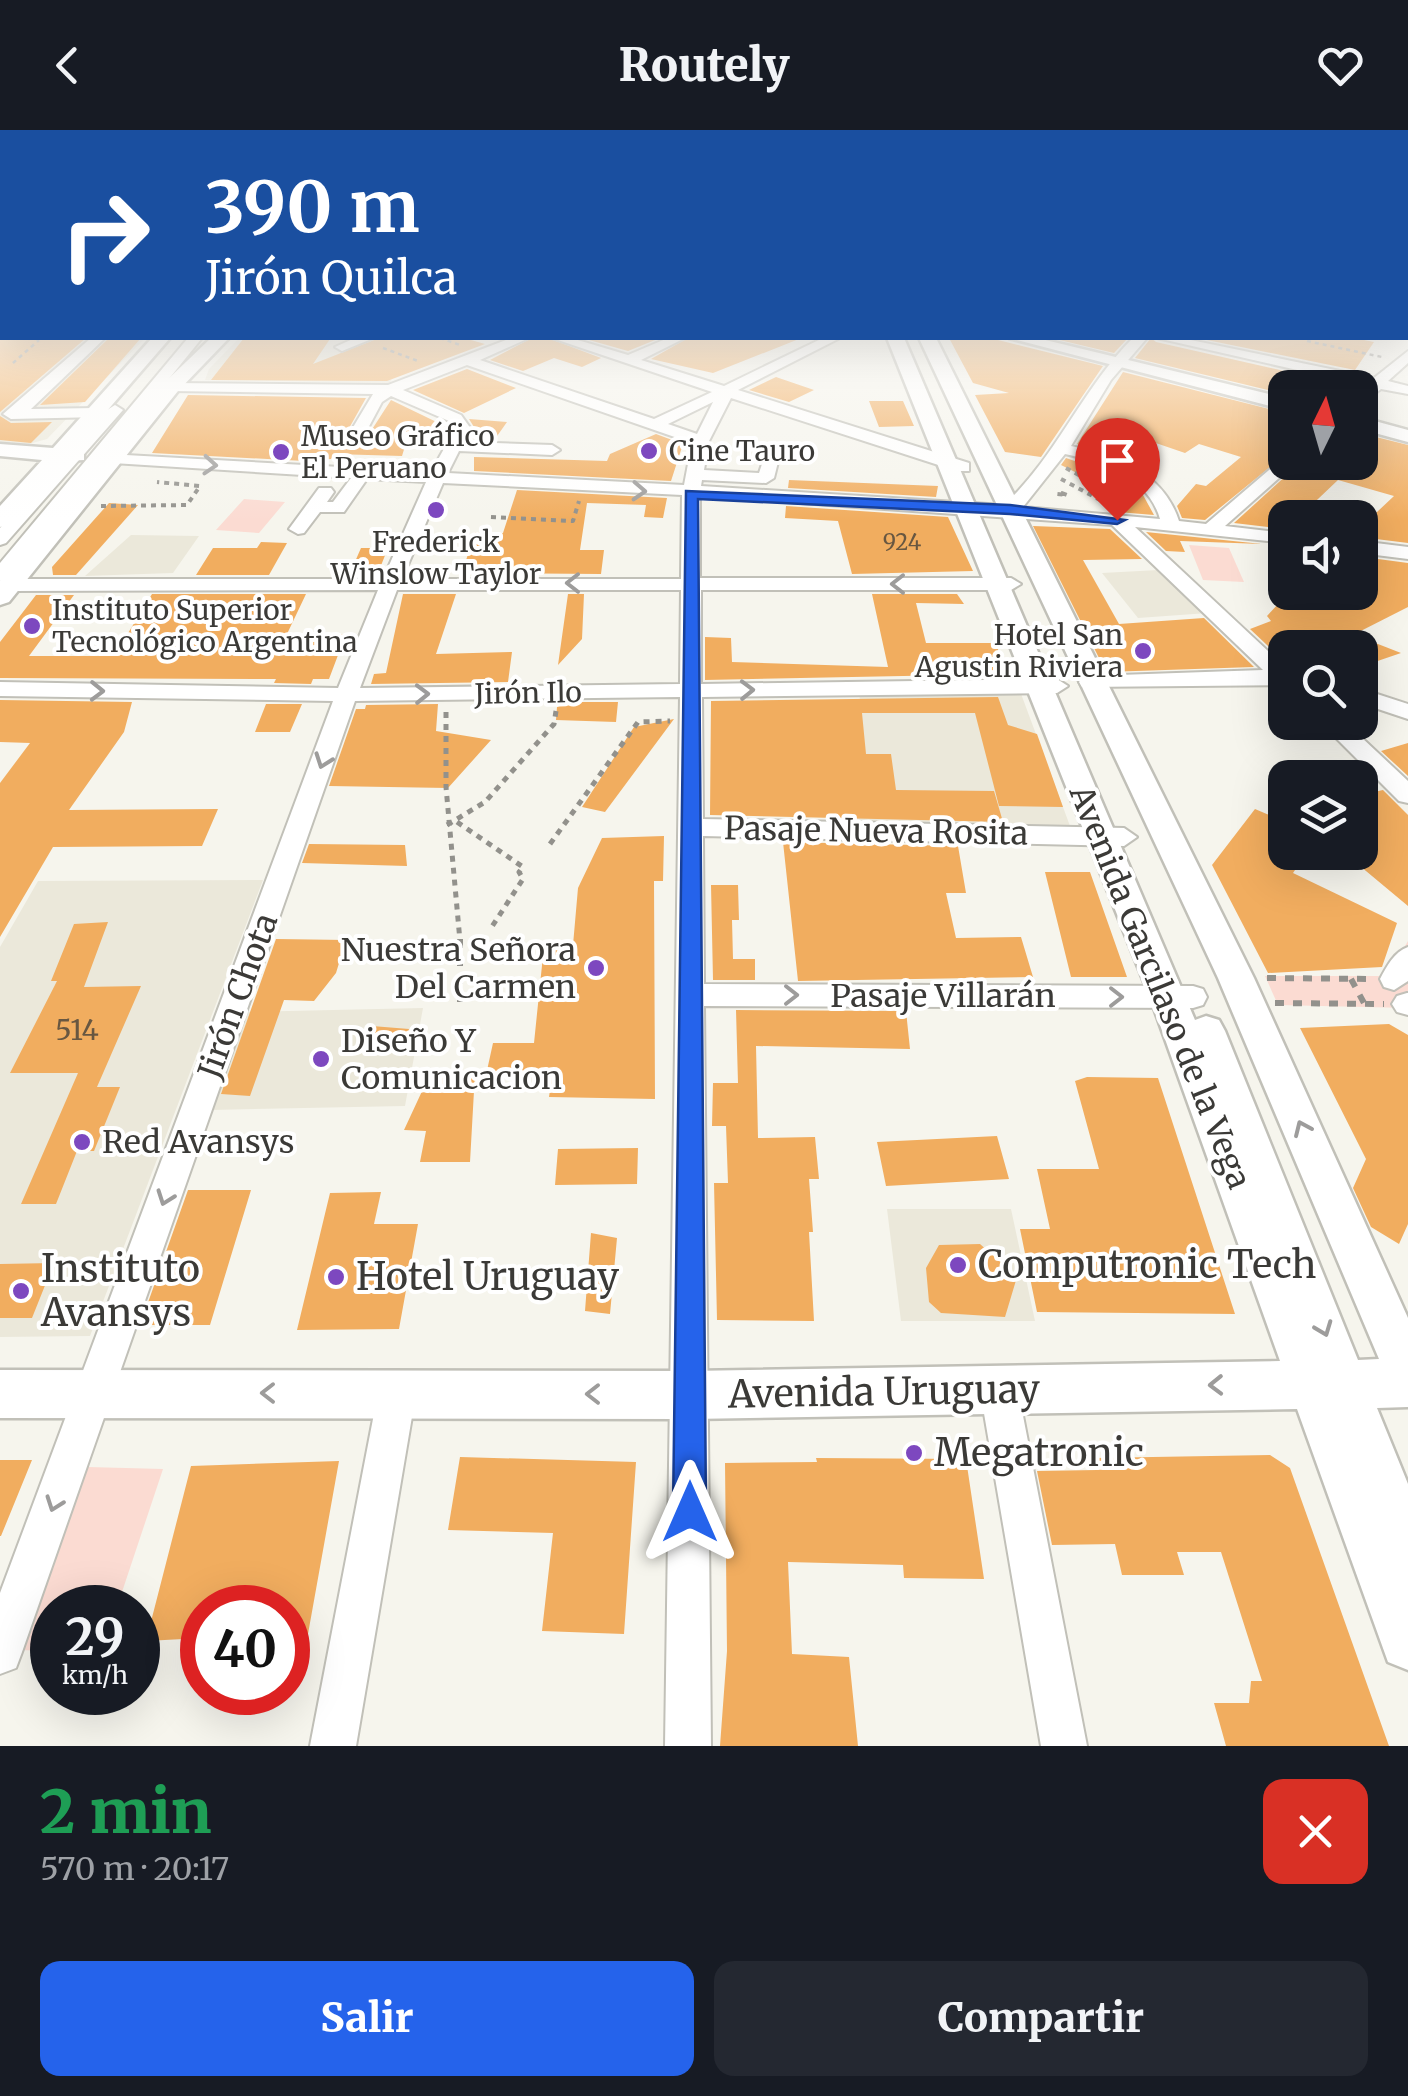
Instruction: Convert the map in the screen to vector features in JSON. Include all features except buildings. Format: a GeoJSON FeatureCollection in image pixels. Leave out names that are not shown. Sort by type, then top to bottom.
{"type":"FeatureCollection","features":[{"type":"Feature","properties":{"kind":"main road"},"geometry":{"type":"LineString","coordinates":[[0,520],[68,455],[132,370]]}},
{"type":"Feature","properties":{"kind":"main road"},"geometry":{"type":"LineString","coordinates":[[118,386],[141,370]]}},
{"type":"Feature","properties":{"kind":"main road"},"geometry":{"type":"LineString","coordinates":[[171,387],[182,370]]}},
{"type":"Feature","properties":{"kind":"main road"},"geometry":{"type":"LineString","coordinates":[[3,586],[74,506],[106,458],[188,370]]}},
{"type":"Feature","properties":{"kind":"main road","name":"Avenida Garcilaso de la Vega"},"geometry":{"type":"LineString","coordinates":[[911,370],[956,465]]}},
{"type":"Feature","properties":{"kind":"main road","name":"Avenida Garcilaso de la Vega"},"geometry":{"type":"LineString","coordinates":[[918,370],[1004,584],[1242,990],[1408,1372]]}},
{"type":"Feature","properties":{"kind":"main road","name":"Avenida Garcilaso de la Vega"},"geometry":{"type":"LineString","coordinates":[[943,370],[1010,510],[1113,837],[1180,997],[1337,1405],[1408,1642]]}},
{"type":"Feature","properties":{"kind":"main road"},"geometry":{"type":"LineString","coordinates":[[1163,370],[1268,399]]}},
{"type":"Feature","properties":{"kind":"main road"},"geometry":{"type":"LineString","coordinates":[[1173,370],[1268,392]]}},
{"type":"Feature","properties":{"kind":"main road"},"geometry":{"type":"LineString","coordinates":[[1378,419],[1408,427]]}},
{"type":"Feature","properties":{"kind":"main road"},"geometry":{"type":"LineString","coordinates":[[1378,422],[1408,436]]}},
{"type":"Feature","properties":{"kind":"main road"},"geometry":{"type":"LineString","coordinates":[[0,450],[106,458]]}},
{"type":"Feature","properties":{"kind":"main road","name":"Avenida Uruguay"},"geometry":{"type":"LineString","coordinates":[[0,1394],[690,1395],[999,1390],[1337,1405],[1408,1383]]}},
{"type":"Feature","properties":{"kind":"main road","name":"Avenida Garcilaso de la Vega"},"geometry":{"type":"LineString","coordinates":[[1337,1405],[1408,1550]]}},
{"type":"Feature","properties":{"kind":"street"},"geometry":{"type":"LineString","coordinates":[[9,414],[60,370]]}},
{"type":"Feature","properties":{"kind":"street"},"geometry":{"type":"LineString","coordinates":[[0,540],[68,455],[153,370]]}},
{"type":"Feature","properties":{"kind":"street"},"geometry":{"type":"LineString","coordinates":[[3,586],[171,370]]}},
{"type":"Feature","properties":{"kind":"street"},"geometry":{"type":"LineString","coordinates":[[360,429],[376,399],[442,370]]}},
{"type":"Feature","properties":{"kind":"street"},"geometry":{"type":"LineString","coordinates":[[497,370],[701,442]]}},
{"type":"Feature","properties":{"kind":"street"},"geometry":{"type":"LineString","coordinates":[[661,370],[956,465]]}},
{"type":"Feature","properties":{"kind":"street"},"geometry":{"type":"LineString","coordinates":[[655,426],[769,370]]}},
{"type":"Feature","properties":{"kind":"street"},"geometry":{"type":"LineString","coordinates":[[1010,510],[1065,449],[1111,370]]}},
{"type":"Feature","properties":{"kind":"street"},"geometry":{"type":"LineString","coordinates":[[1378,385],[1408,390]]}},
{"type":"Feature","properties":{"kind":"street"},"geometry":{"type":"LineString","coordinates":[[171,387],[390,390],[460,421],[463,429],[453,446],[552,450]]}},
{"type":"Feature","properties":{"kind":"street"},"geometry":{"type":"LineString","coordinates":[[1378,387],[1390,394],[1378,405]]}},
{"type":"Feature","properties":{"kind":"street"},"geometry":{"type":"LineString","coordinates":[[688,1746],[692,484],[701,442],[726,392]]}},
{"type":"Feature","properties":{"kind":"street"},"geometry":{"type":"LineString","coordinates":[[9,414],[97,413]]}},
{"type":"Feature","properties":{"kind":"street","name":"Jirón Chota"},"geometry":{"type":"LineString","coordinates":[[0,1652],[346,695],[432,481],[453,446]]}},
{"type":"Feature","properties":{"kind":"street"},"geometry":{"type":"LineString","coordinates":[[1065,449],[1142,478],[1165,500],[1170,525]]}},
{"type":"Feature","properties":{"kind":"street"},"geometry":{"type":"LineString","coordinates":[[106,458],[583,488],[766,478],[770,462]]}},
{"type":"Feature","properties":{"kind":"street"},"geometry":{"type":"LineString","coordinates":[[298,529],[320,499],[338,508],[360,476]]}},
{"type":"Feature","properties":{"kind":"street"},"geometry":{"type":"LineString","coordinates":[[1211,529],[1269,480]]}},
{"type":"Feature","properties":{"kind":"street"},"geometry":{"type":"LineString","coordinates":[[692,484],[1268,536]]}},
{"type":"Feature","properties":{"kind":"street"},"geometry":{"type":"LineString","coordinates":[[1113,520],[1268,663]]}},
{"type":"Feature","properties":{"kind":"street"},"geometry":{"type":"LineString","coordinates":[[1378,549],[1408,553]]}},
{"type":"Feature","properties":{"kind":"street"},"geometry":{"type":"LineString","coordinates":[[3,586],[1004,584]]}},
{"type":"Feature","properties":{"kind":"street","name":"Jirón Ilo"},"geometry":{"type":"LineString","coordinates":[[0,689],[346,695],[1268,679]]}},
{"type":"Feature","properties":{"kind":"street"},"geometry":{"type":"LineString","coordinates":[[1378,701],[1408,712]]}},
{"type":"Feature","properties":{"kind":"street"},"geometry":{"type":"LineString","coordinates":[[1351,740],[1408,794]]}},
{"type":"Feature","properties":{"kind":"street","name":"Pasaje Nueva Rosita"},"geometry":{"type":"LineString","coordinates":[[688,827],[1113,837]]}},
{"type":"Feature","properties":{"kind":"street","name":"Pasaje Villarán"},"geometry":{"type":"LineString","coordinates":[[693,995],[1180,997]]}},
{"type":"Feature","properties":{"kind":"street"},"geometry":{"type":"LineString","coordinates":[[999,1390],[1064,1746]]}},
{"type":"Feature","properties":{"kind":"street"},"geometry":{"type":"LineString","coordinates":[[333,1746],[397,1394]]}},
{"type":"Feature","properties":{"kind":"path"},"geometry":{"type":"LineString","coordinates":[[1065,449],[1059,465],[1084,478],[1095,496]]}},
{"type":"Feature","properties":{"kind":"path"},"geometry":{"type":"LineString","coordinates":[[1058,478],[1095,496],[1106,505],[1113,520]]}},
{"type":"Feature","properties":{"kind":"path"},"geometry":{"type":"LineString","coordinates":[[74,506],[187,505],[200,486],[157,482]]}},
{"type":"Feature","properties":{"kind":"path"},"geometry":{"type":"LineString","coordinates":[[491,517],[573,521],[583,488]]}},
{"type":"Feature","properties":{"kind":"path"},"geometry":{"type":"LineString","coordinates":[[447,825],[484,802],[554,724],[559,693]]}},
{"type":"Feature","properties":{"kind":"path"},"geometry":{"type":"LineString","coordinates":[[447,694],[447,825],[462,978],[460,1010]]}},
{"type":"Feature","properties":{"kind":"path"},"geometry":{"type":"LineString","coordinates":[[550,844],[638,722],[690,721]]}},
{"type":"Feature","properties":{"kind":"path"},"geometry":{"type":"LineString","coordinates":[[456,822],[523,867],[519,872],[523,879],[491,928]]}},
{"type":"Feature","properties":{"kind":"path"},"geometry":{"type":"LineString","coordinates":[[1351,979],[1364,1004]]}},
{"type":"Feature","properties":{"kind":"path"},"geometry":{"type":"LineString","coordinates":[[1242,990],[1351,979],[1404,986]]}},
{"type":"Feature","properties":{"kind":"path"},"geometry":{"type":"LineString","coordinates":[[1242,990],[1364,1004],[1404,986]]}},
{"type":"Feature","properties":{"kind":"shaded area"},"geometry":{"type":"Polygon","coordinates":[[[0,370],[114,370],[47,439],[29,444],[0,442],[0,370]]]}},
{"type":"Feature","properties":{"kind":"shaded area"},"geometry":{"type":"Polygon","coordinates":[[[208,370],[395,370],[390,383],[205,380],[208,370]]]}},
{"type":"Feature","properties":{"kind":"shaded area"},"geometry":{"type":"Polygon","coordinates":[[[244,499],[285,502],[259,533],[216,530],[244,499]]]}},
{"type":"Feature","properties":{"kind":"shaded area"},"geometry":{"type":"Polygon","coordinates":[[[131,535],[199,536],[173,573],[85,576],[131,535]]]}},
{"type":"Feature","properties":{"kind":"shaded area"},"geometry":{"type":"Polygon","coordinates":[[[1189,545],[1229,548],[1244,582],[1203,580],[1189,545]]]}},
{"type":"Feature","properties":{"kind":"shaded area"},"geometry":{"type":"Polygon","coordinates":[[[1159,570],[1208,613],[1138,618],[1102,573],[1159,570]]]}},
{"type":"Feature","properties":{"kind":"shaded area"},"geometry":{"type":"Polygon","coordinates":[[[1020,691],[1070,826],[847,825],[844,786],[862,717],[859,693],[1020,691]]]}},
{"type":"Feature","properties":{"kind":"shaded area","name":"Red Avansys"},"geometry":{"type":"Polygon","coordinates":[[[263,880],[90,1336],[0,1337],[0,947],[38,881],[263,880]]]}},
{"type":"Feature","properties":{"kind":"shaded area"},"geometry":{"type":"Polygon","coordinates":[[[1408,941],[1408,1008],[1278,1005],[1265,976],[1387,976],[1408,941]]]}},
{"type":"Feature","properties":{"kind":"shaded area","name":"Diseño Y Comunicacion"},"geometry":{"type":"Polygon","coordinates":[[[423,1008],[405,1106],[211,1110],[243,1012],[423,1008]]]}},
{"type":"Feature","properties":{"kind":"shaded area","name":"Computronic Tech"},"geometry":{"type":"Polygon","coordinates":[[[887,1209],[1011,1209],[1035,1321],[901,1321],[887,1209]]]}},
{"type":"Feature","properties":{"kind":"shaded area"},"geometry":{"type":"Polygon","coordinates":[[[88,1467],[163,1469],[124,1585],[43,1585],[88,1467]]]}},
{"type":"Feature","properties":{"kind":"shaded area"},"geometry":{"type":"Polygon","coordinates":[[[30,1619],[30,1650],[18,1650],[30,1619]]]}},
{"type":"Feature","properties":{"kind":"place","name":"Cine Tauro"},"geometry":{"type":"Point","coordinates":[649,451]}},
{"type":"Feature","properties":{"kind":"place","name":"Museo Gráfico El Peruano"},"geometry":{"type":"Point","coordinates":[281,452]}},
{"type":"Feature","properties":{"kind":"place","name":"Frederick Winslow Taylor"},"geometry":{"type":"Point","coordinates":[436,510]}},
{"type":"Feature","properties":{"kind":"place","name":"Instituto Superior Tecnológico Argentina"},"geometry":{"type":"Point","coordinates":[32,626]}},
{"type":"Feature","properties":{"kind":"place","name":"Hotel San Agustin Riviera"},"geometry":{"type":"Point","coordinates":[1143,651]}},
{"type":"Feature","properties":{"kind":"place","name":"Nuestra Señora Del Carmen"},"geometry":{"type":"Point","coordinates":[596,968]}},
{"type":"Feature","properties":{"kind":"place","name":"Diseño Y Comunicacion"},"geometry":{"type":"Point","coordinates":[321,1059]}},
{"type":"Feature","properties":{"kind":"place","name":"Red Avansys"},"geometry":{"type":"Point","coordinates":[82,1142]}},
{"type":"Feature","properties":{"kind":"place","name":"Computronic Tech"},"geometry":{"type":"Point","coordinates":[958,1265]}},
{"type":"Feature","properties":{"kind":"place","name":"Hotel Uruguay"},"geometry":{"type":"Point","coordinates":[336,1277]}},
{"type":"Feature","properties":{"kind":"place","name":"Instituto Avansys"},"geometry":{"type":"Point","coordinates":[21,1291]}},
{"type":"Feature","properties":{"kind":"place","name":"Megatronic"},"geometry":{"type":"Point","coordinates":[914,1453]}},
{"type":"Feature","properties":{"kind":"route"},"geometry":{"type":"LineString","coordinates":[[690,1512],[691,494],[1010,510],[1117,520]]}}]}
